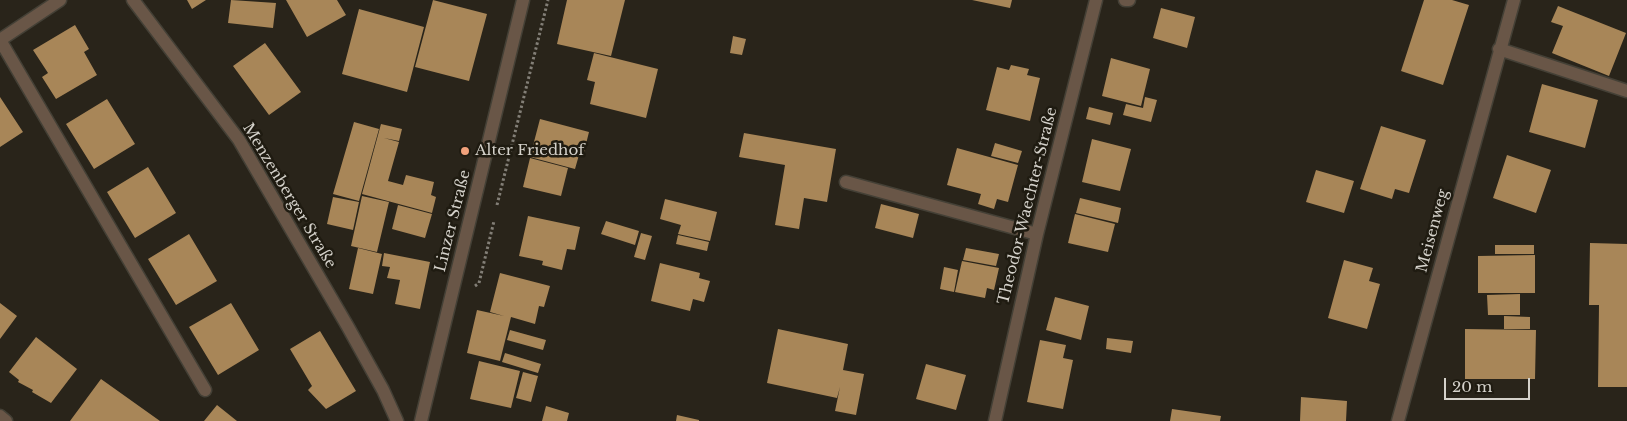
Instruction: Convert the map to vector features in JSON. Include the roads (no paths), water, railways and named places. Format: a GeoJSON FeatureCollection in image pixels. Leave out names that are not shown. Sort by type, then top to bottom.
{"type":"FeatureCollection","features":[{"type":"Feature","properties":{"kind":"street"},"geometry":{"type":"LineString","coordinates":[[60,0],[0,40],[205,390]]}},
{"type":"Feature","properties":{"kind":"street","name":"Menzenberger Straße"},"geometry":{"type":"LineString","coordinates":[[133,0],[239,140],[348,327],[383,390],[397,421]]}},
{"type":"Feature","properties":{"kind":"street","name":"Linzer Straße"},"geometry":{"type":"LineString","coordinates":[[421,421],[523,0]]}},
{"type":"Feature","properties":{"kind":"street","name":"Theodor-Waechter-Straße"},"geometry":{"type":"LineString","coordinates":[[995,421],[1037,234],[1096,0]]}},
{"type":"Feature","properties":{"kind":"street","name":"Meisenweg"},"geometry":{"type":"LineString","coordinates":[[1398,421],[1514,0]]}},
{"type":"Feature","properties":{"kind":"street"},"geometry":{"type":"LineString","coordinates":[[1499,49],[1627,91]]}},
{"type":"Feature","properties":{"kind":"street"},"geometry":{"type":"LineString","coordinates":[[846,182],[1037,234]]}},
{"type":"Feature","properties":{"kind":"street"},"geometry":{"type":"LineString","coordinates":[[0,416],[6,421]]}},
{"type":"Feature","properties":{"kind":"place","name":"Alter Friedhof"},"geometry":{"type":"Point","coordinates":[465,151]}}]}
